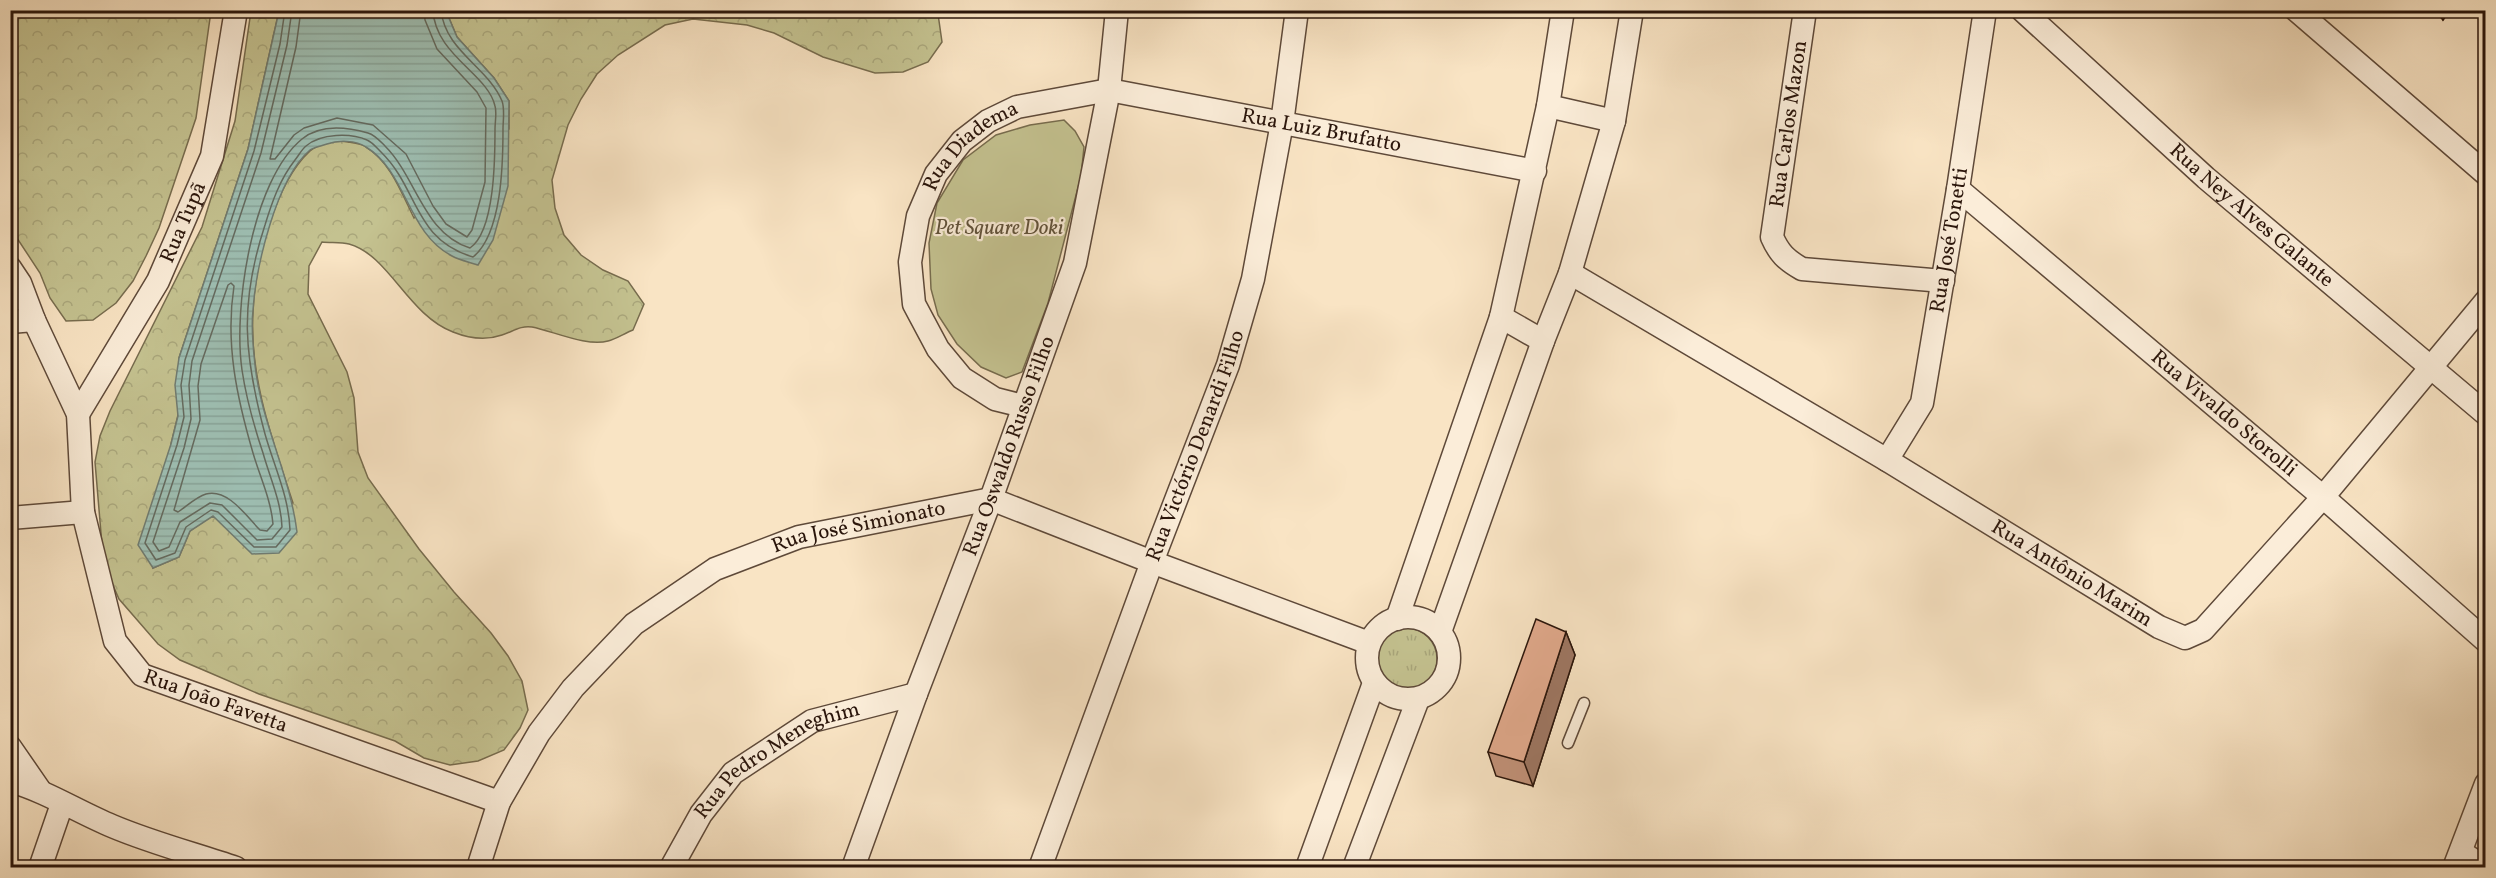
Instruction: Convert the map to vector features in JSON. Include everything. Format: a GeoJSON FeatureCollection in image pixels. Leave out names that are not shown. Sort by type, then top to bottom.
{"type":"FeatureCollection","features":[{"type":"Feature","properties":{"kind":"street","name":"Rua Tupã"},"geometry":{"type":"LineString","coordinates":[[78,414],[158,281],[212,156],[236,10]]}},
{"type":"Feature","properties":{"kind":"street","name":"Rua Oswaldo Russo Filho"},"geometry":{"type":"LineString","coordinates":[[853,867],[991,499],[1075,263],[1109,90],[1117,10]]}},
{"type":"Feature","properties":{"kind":"street","name":"Rua Victório Denardi Filho"},"geometry":{"type":"LineString","coordinates":[[1040,867],[1152,562],[1228,365],[1253,279],[1282,123],[1297,10]]}},
{"type":"Feature","properties":{"kind":"street"},"geometry":{"type":"LineString","coordinates":[[1397,618],[1501,317],[1535,171],[1563,10]]}},
{"type":"Feature","properties":{"kind":"street"},"geometry":{"type":"LineString","coordinates":[[1440,632],[1542,341],[1570,273],[1614,121],[1632,10]]}},
{"type":"Feature","properties":{"kind":"street","name":"Rua Carlos Mazon"},"geometry":{"type":"LineString","coordinates":[[1805,10],[1772,237],[1778,250],[1787,260],[1802,268],[1943,281]]}},
{"type":"Feature","properties":{"kind":"street","name":"Rua José Tonetti"},"geometry":{"type":"LineString","coordinates":[[1887,460],[1922,403],[1958,189],[1984,10]]}},
{"type":"Feature","properties":{"kind":"street","name":"Rua Ney Alves Galante"},"geometry":{"type":"LineString","coordinates":[[2022,10],[2206,178],[2486,414]]}},
{"type":"Feature","properties":{"kind":"street"},"geometry":{"type":"LineString","coordinates":[[2296,10],[2486,174]]}},
{"type":"Feature","properties":{"kind":"street","name":"Rua Luiz Brufatto"},"geometry":{"type":"LineString","coordinates":[[1109,90],[1535,171]]}},
{"type":"Feature","properties":{"kind":"street","name":"Rua Diadema"},"geometry":{"type":"LineString","coordinates":[[1023,406],[995,399],[962,378],[938,349],[915,304],[910,262],[918,216],[936,174],[962,141],[988,121],[1017,107],[1109,90]]}},
{"type":"Feature","properties":{"kind":"street"},"geometry":{"type":"LineString","coordinates":[[1548,106],[1614,121]]}},
{"type":"Feature","properties":{"kind":"street","name":"Rua Vivaldo Storolli"},"geometry":{"type":"LineString","coordinates":[[1958,189],[2323,497],[2486,641]]}},
{"type":"Feature","properties":{"kind":"street","name":"Rua João Favetta"},"geometry":{"type":"LineString","coordinates":[[10,268],[20,283],[33,320],[78,414],[82,513],[115,641],[142,675],[499,802]]}},
{"type":"Feature","properties":{"kind":"street","name":"Rua Antônio Marim"},"geometry":{"type":"LineString","coordinates":[[1570,273],[1887,460],[2159,627],[2185,638],[2203,630],[2323,497],[2430,365],[2486,301]]}},
{"type":"Feature","properties":{"kind":"street"},"geometry":{"type":"LineString","coordinates":[[1501,317],[1542,341]]}},
{"type":"Feature","properties":{"kind":"street"},"geometry":{"type":"LineString","coordinates":[[10,322],[33,320]]}},
{"type":"Feature","properties":{"kind":"street"},"geometry":{"type":"LineString","coordinates":[[991,499],[1370,643]]}},
{"type":"Feature","properties":{"kind":"street","name":"Rua José Simionato"},"geometry":{"type":"LineString","coordinates":[[478,867],[499,802],[539,733],[573,688],[634,624],[716,569],[799,537],[991,499]]}},
{"type":"Feature","properties":{"kind":"street"},"geometry":{"type":"LineString","coordinates":[[10,518],[82,513]]}},
{"type":"Feature","properties":{"kind":"street"},"geometry":{"type":"LineString","coordinates":[[1397,618],[1421,619],[1440,632],[1448,650],[1447,672],[1435,690],[1418,699],[1406,700],[1383,692],[1374,683],[1367,664],[1370,643],[1381,628],[1397,618]]}},
{"type":"Feature","properties":{"kind":"street"},"geometry":{"type":"LineString","coordinates":[[1307,867],[1374,683]]}},
{"type":"Feature","properties":{"kind":"street","name":"Rua Pedro Meneghim"},"geometry":{"type":"LineString","coordinates":[[671,867],[701,814],[733,773],[812,721],[916,694]]}},
{"type":"Feature","properties":{"kind":"street"},"geometry":{"type":"LineString","coordinates":[[1354,867],[1418,699]]}},
{"type":"Feature","properties":{"kind":"street"},"geometry":{"type":"LineString","coordinates":[[10,747],[39,789]]}},
{"type":"Feature","properties":{"kind":"street"},"geometry":{"type":"LineString","coordinates":[[10,781],[39,789],[62,804],[115,828],[236,867]]}},
{"type":"Feature","properties":{"kind":"street"},"geometry":{"type":"LineString","coordinates":[[2485,867],[2458,860],[2486,784]]}},
{"type":"Feature","properties":{"kind":"street"},"geometry":{"type":"LineString","coordinates":[[40,867],[62,804]]}},
{"type":"Feature","properties":{"kind":"lane"},"geometry":{"type":"LineString","coordinates":[[1568,743],[1584,703]]}},
{"type":"Feature","properties":{"kind":"green space"},"geometry":{"type":"Polygon","coordinates":[[[10,11],[211,11],[196,118],[159,228],[133,281],[116,303],[93,320],[66,321],[50,298],[40,273],[11,229],[10,11]]]}},
{"type":"Feature","properties":{"kind":"green space"},"geometry":{"type":"Polygon","coordinates":[[[251,11],[279,11],[248,149],[179,358],[178,415],[171,444],[153,568],[179,557],[190,531],[213,515],[293,503],[264,409],[255,361],[253,312],[262,249],[277,204],[297,165],[310,151],[323,144],[344,141],[364,146],[389,169],[414,218],[509,129],[509,101],[494,78],[457,37],[446,11],[937,11],[938,14],[942,42],[928,62],[903,72],[875,73],[823,57],[774,33],[747,25],[693,19],[665,25],[618,55],[597,74],[568,125],[552,180],[555,208],[564,235],[581,255],[603,270],[628,281],[644,304],[633,330],[611,340],[590,342],[528,327],[489,338],[471,337],[453,332],[437,324],[423,313],[388,272],[363,250],[349,244],[322,242],[309,266],[308,294],[347,372],[354,398],[358,452],[368,478],[419,549],[491,633],[508,656],[522,681],[528,710],[520,728],[504,750],[478,761],[450,765],[424,758],[395,741],[259,694],[180,660],[158,644],[119,599],[108,574],[102,545],[95,462],[100,436],[110,411],[202,227],[235,121],[251,11]]]}},
{"type":"Feature","properties":{"kind":"green space","name":"Pet Square Doki"},"geometry":{"type":"Polygon","coordinates":[[[1064,120],[1075,131],[1084,147],[1081,176],[1048,303],[1022,372],[1006,378],[981,367],[957,344],[938,315],[931,289],[929,243],[937,203],[963,160],[996,135],[1030,125],[1064,120]]]}},
{"type":"Feature","properties":{"kind":"green space"},"geometry":{"type":"Polygon","coordinates":[[[1406,628],[1423,633],[1428,637],[1432,642],[1437,659],[1432,676],[1428,681],[1423,685],[1406,690],[1389,685],[1384,681],[1380,676],[1375,659],[1380,642],[1384,637],[1389,633],[1406,628]]]}},
{"type":"Feature","properties":{"kind":"water"},"geometry":{"type":"Polygon","coordinates":[[[279,11],[446,11],[457,37],[494,78],[509,101],[508,186],[493,240],[478,265],[455,257],[437,246],[425,233],[390,171],[380,158],[366,147],[342,141],[310,150],[298,163],[287,181],[270,225],[258,271],[252,324],[258,386],[288,490],[297,532],[279,553],[252,554],[213,516],[190,531],[179,557],[153,568],[138,545],[178,416],[175,385],[179,358],[248,149],[279,11]]]}},
{"type":"Feature","properties":{"kind":"building"},"geometry":{"type":"Polygon","coordinates":[[[1536,619],[1566,632],[1524,762],[1488,752],[1536,619]]]}}]}
